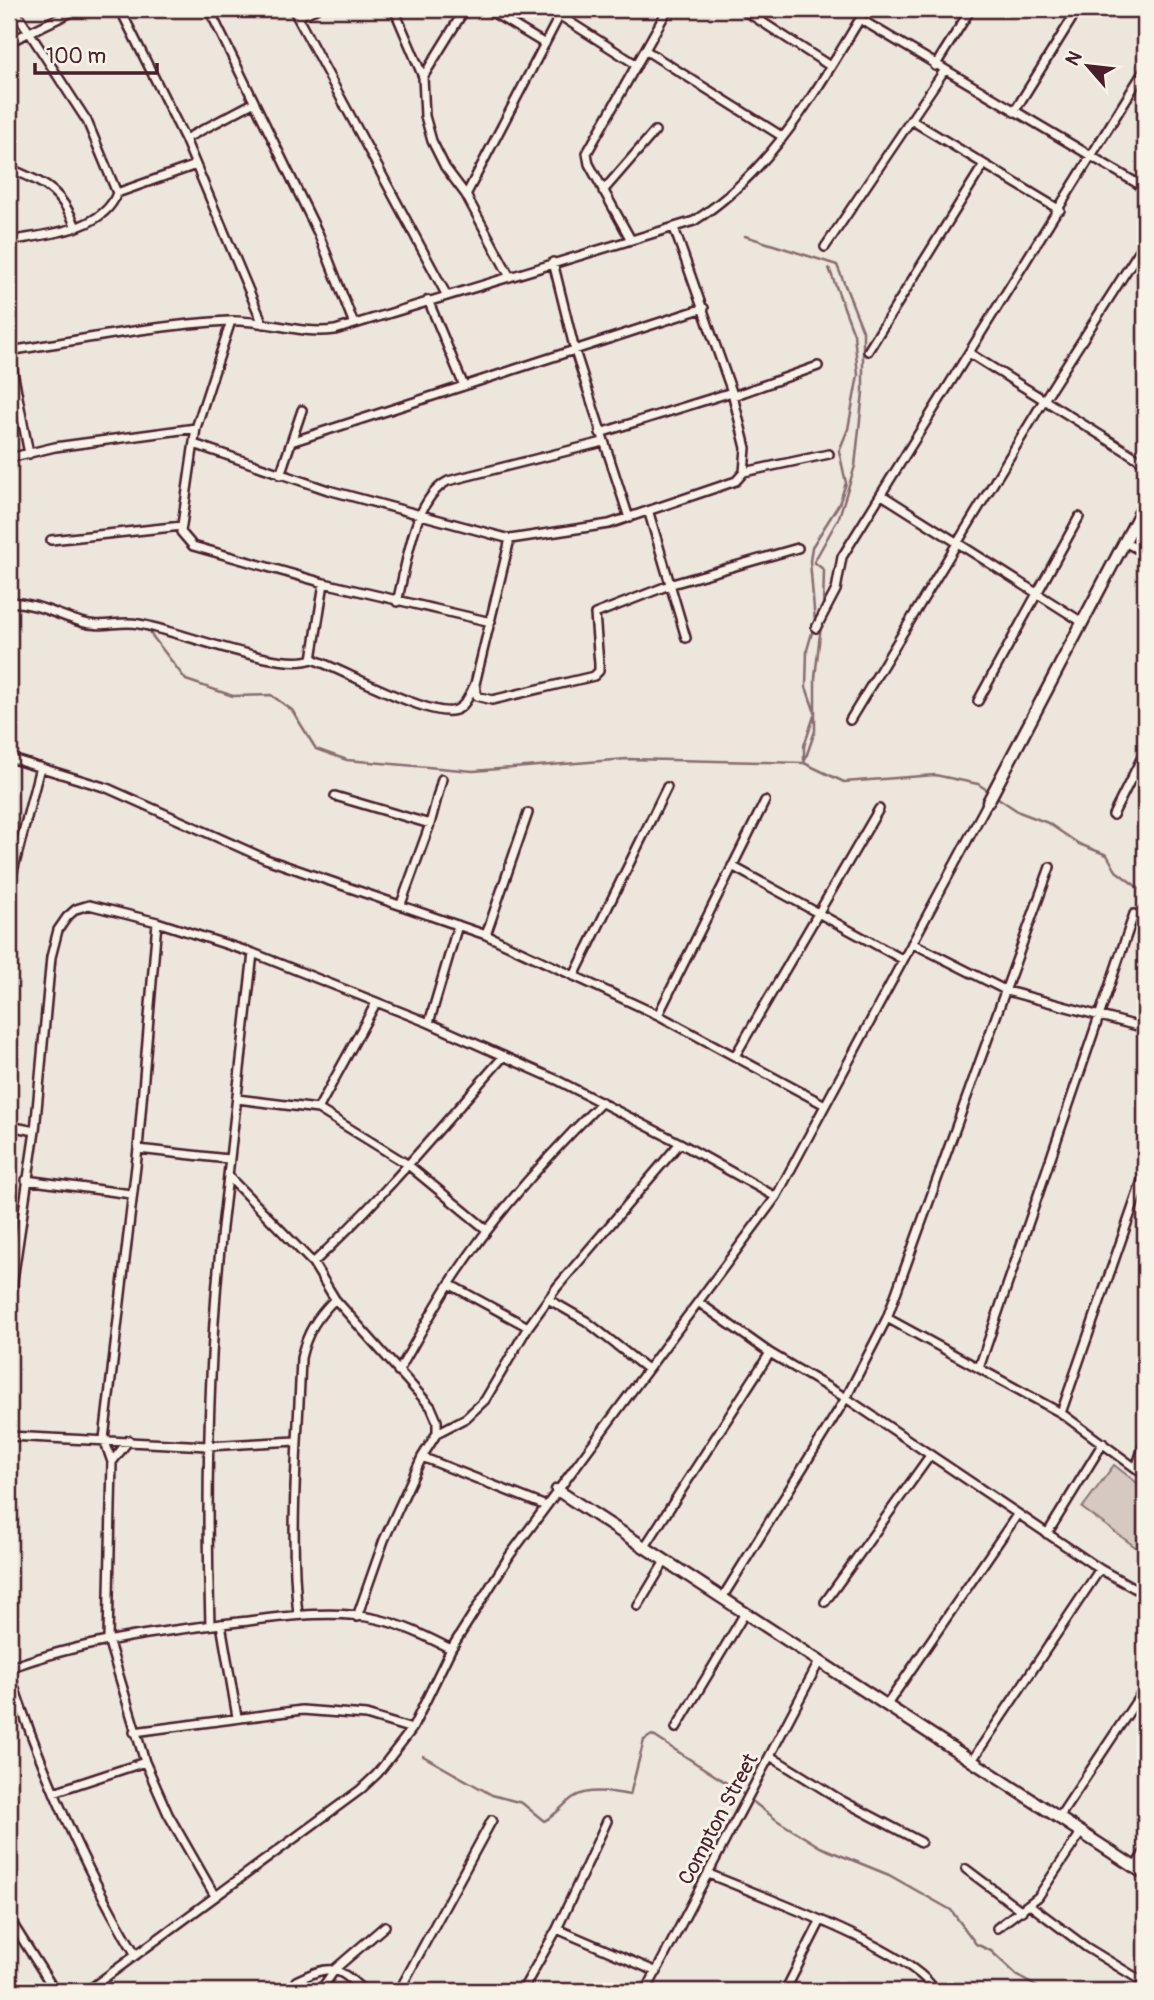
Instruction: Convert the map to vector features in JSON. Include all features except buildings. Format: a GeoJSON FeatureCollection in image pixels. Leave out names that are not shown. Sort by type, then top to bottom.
{"type":"FeatureCollection","features":[{"type":"Feature","properties":{"kind":"street"},"geometry":{"type":"LineString","coordinates":[[9,241],[76,227],[103,215],[113,206],[117,193],[88,121],[14,9]]}},
{"type":"Feature","properties":{"kind":"street"},"geometry":{"type":"LineString","coordinates":[[9,42],[78,9]]}},
{"type":"Feature","properties":{"kind":"street"},"geometry":{"type":"LineString","coordinates":[[120,9],[197,165],[263,324]]}},
{"type":"Feature","properties":{"kind":"street"},"geometry":{"type":"LineString","coordinates":[[209,9],[319,235],[354,324]]}},
{"type":"Feature","properties":{"kind":"street"},"geometry":{"type":"LineString","coordinates":[[293,9],[446,294]]}},
{"type":"Feature","properties":{"kind":"street"},"geometry":{"type":"LineString","coordinates":[[297,17],[316,9]]}},
{"type":"Feature","properties":{"kind":"street"},"geometry":{"type":"LineString","coordinates":[[394,9],[424,77],[425,116],[432,141],[445,167],[466,195],[510,277]]}},
{"type":"Feature","properties":{"kind":"street"},"geometry":{"type":"LineString","coordinates":[[424,77],[465,9]]}},
{"type":"Feature","properties":{"kind":"street"},"geometry":{"type":"LineString","coordinates":[[486,9],[545,44]]}},
{"type":"Feature","properties":{"kind":"street"},"geometry":{"type":"LineString","coordinates":[[631,240],[589,164],[587,153],[668,9]]}},
{"type":"Feature","properties":{"kind":"street"},"geometry":{"type":"LineString","coordinates":[[742,9],[830,66]]}},
{"type":"Feature","properties":{"kind":"street"},"geometry":{"type":"LineString","coordinates":[[29,454],[9,351],[180,325],[231,321],[311,333],[354,324],[694,221],[722,204],[752,177],[783,137],[866,9]]}},
{"type":"Feature","properties":{"kind":"street"},"geometry":{"type":"LineString","coordinates":[[935,66],[971,9]]}},
{"type":"Feature","properties":{"kind":"street"},"geometry":{"type":"LineString","coordinates":[[1014,112],[1078,9]]}},
{"type":"Feature","properties":{"kind":"street"},"geometry":{"type":"LineString","coordinates":[[466,195],[561,12],[637,65]]}},
{"type":"Feature","properties":{"kind":"street"},"geometry":{"type":"LineString","coordinates":[[860,19],[935,66],[1145,188]]}},
{"type":"Feature","properties":{"kind":"street"},"geometry":{"type":"LineString","coordinates":[[645,50],[783,137]]}},
{"type":"Feature","properties":{"kind":"street"},"geometry":{"type":"LineString","coordinates":[[816,628],[836,590],[839,562],[1060,210],[1145,69]]}},
{"type":"Feature","properties":{"kind":"street"},"geometry":{"type":"LineString","coordinates":[[825,247],[944,71]]}},
{"type":"Feature","properties":{"kind":"street"},"geometry":{"type":"LineString","coordinates":[[185,139],[253,103]]}},
{"type":"Feature","properties":{"kind":"street"},"geometry":{"type":"LineString","coordinates":[[911,120],[1060,210]]}},
{"type":"Feature","properties":{"kind":"street"},"geometry":{"type":"LineString","coordinates":[[603,191],[655,131]]}},
{"type":"Feature","properties":{"kind":"street"},"geometry":{"type":"LineString","coordinates":[[868,351],[984,164]]}},
{"type":"Feature","properties":{"kind":"street"},"geometry":{"type":"LineString","coordinates":[[117,193],[197,165]]}},
{"type":"Feature","properties":{"kind":"street"},"geometry":{"type":"LineString","coordinates":[[9,168],[50,187],[60,196],[76,227]]}},
{"type":"Feature","properties":{"kind":"street"},"geometry":{"type":"LineString","coordinates":[[674,229],[704,308],[732,394],[746,448],[744,472]]}},
{"type":"Feature","properties":{"kind":"street"},"geometry":{"type":"LineString","coordinates":[[849,720],[956,541],[1145,242]]}},
{"type":"Feature","properties":{"kind":"street"},"geometry":{"type":"LineString","coordinates":[[553,262],[575,351],[629,518]]}},
{"type":"Feature","properties":{"kind":"street"},"geometry":{"type":"LineString","coordinates":[[428,300],[464,386]]}},
{"type":"Feature","properties":{"kind":"street"},"geometry":{"type":"LineString","coordinates":[[294,441],[704,308]]}},
{"type":"Feature","properties":{"kind":"street"},"geometry":{"type":"LineString","coordinates":[[231,321],[196,428],[182,526],[186,540],[193,546],[324,583],[491,622]]}},
{"type":"Feature","properties":{"kind":"street"},"geometry":{"type":"LineString","coordinates":[[969,353],[1145,463]]}},
{"type":"Feature","properties":{"kind":"street"},"geometry":{"type":"LineString","coordinates":[[600,433],[818,366]]}},
{"type":"Feature","properties":{"kind":"street"},"geometry":{"type":"LineString","coordinates":[[280,475],[294,441],[302,410]]}},
{"type":"Feature","properties":{"kind":"street"},"geometry":{"type":"LineString","coordinates":[[9,458],[54,447],[196,428]]}},
{"type":"Feature","properties":{"kind":"street"},"geometry":{"type":"LineString","coordinates":[[397,601],[420,515],[427,497],[435,488],[447,481],[603,442]]}},
{"type":"Feature","properties":{"kind":"street"},"geometry":{"type":"LineString","coordinates":[[194,444],[280,475],[510,540],[649,513],[736,481],[744,472],[829,454]]}},
{"type":"Feature","properties":{"kind":"street"},"geometry":{"type":"LineString","coordinates":[[882,495],[1082,622]]}},
{"type":"Feature","properties":{"kind":"street"},"geometry":{"type":"LineString","coordinates":[[87,1991],[360,1790],[385,1765],[412,1729],[451,1649],[480,1599],[647,1368],[776,1197],[1145,503]]}},
{"type":"Feature","properties":{"kind":"street"},"geometry":{"type":"LineString","coordinates":[[649,513],[686,638]]}},
{"type":"Feature","properties":{"kind":"street"},"geometry":{"type":"LineString","coordinates":[[978,701],[1035,592],[1079,517]]}},
{"type":"Feature","properties":{"kind":"street"},"geometry":{"type":"LineString","coordinates":[[51,540],[182,526]]}},
{"type":"Feature","properties":{"kind":"street"},"geometry":{"type":"LineString","coordinates":[[9,602],[33,603],[82,623],[105,626],[136,623],[189,639],[290,661],[312,659],[340,673],[443,711],[461,707],[475,684],[510,540]]}},
{"type":"Feature","properties":{"kind":"street"},"geometry":{"type":"LineString","coordinates":[[1124,542],[1145,553]]}},
{"type":"Feature","properties":{"kind":"street"},"geometry":{"type":"LineString","coordinates":[[475,684],[477,696],[492,700],[594,676],[599,664],[595,614],[672,584],[798,548]]}},
{"type":"Feature","properties":{"kind":"street"},"geometry":{"type":"LineString","coordinates":[[312,659],[324,583]]}},
{"type":"Feature","properties":{"kind":"street"},"geometry":{"type":"LineString","coordinates":[[1113,815],[1145,751]]}},
{"type":"Feature","properties":{"kind":"street"},"geometry":{"type":"LineString","coordinates":[[9,758],[107,788],[267,859],[401,904],[485,936],[658,1015],[825,1105]]}},
{"type":"Feature","properties":{"kind":"street"},"geometry":{"type":"LineString","coordinates":[[9,887],[40,767]]}},
{"type":"Feature","properties":{"kind":"street"},"geometry":{"type":"LineString","coordinates":[[401,904],[430,824],[442,779]]}},
{"type":"Feature","properties":{"kind":"street"},"geometry":{"type":"LineString","coordinates":[[574,976],[667,787]]}},
{"type":"Feature","properties":{"kind":"street"},"geometry":{"type":"LineString","coordinates":[[335,796],[430,824]]}},
{"type":"Feature","properties":{"kind":"street"},"geometry":{"type":"LineString","coordinates":[[658,1015],[765,801]]}},
{"type":"Feature","properties":{"kind":"street"},"geometry":{"type":"LineString","coordinates":[[735,1056],[821,914],[879,809]]}},
{"type":"Feature","properties":{"kind":"street"},"geometry":{"type":"LineString","coordinates":[[485,936],[528,813]]}},
{"type":"Feature","properties":{"kind":"street"},"geometry":{"type":"LineString","coordinates":[[732,866],[902,959]]}},
{"type":"Feature","properties":{"kind":"street"},"geometry":{"type":"LineString","coordinates":[[722,1598],[846,1398],[887,1318],[1050,867]]}},
{"type":"Feature","properties":{"kind":"street"},"geometry":{"type":"LineString","coordinates":[[9,1307],[12,1252],[35,1131],[51,957],[58,930],[76,909],[89,905],[157,922],[253,953],[429,1023],[602,1102],[776,1197]]}},
{"type":"Feature","properties":{"kind":"street"},"geometry":{"type":"LineString","coordinates":[[979,1368],[1134,914]]}},
{"type":"Feature","properties":{"kind":"street"},"geometry":{"type":"LineString","coordinates":[[157,922],[138,1149],[104,1439],[112,1462],[108,1639],[145,1762],[186,1849],[215,1896]]}},
{"type":"Feature","properties":{"kind":"street"},"geometry":{"type":"LineString","coordinates":[[429,1023],[458,925]]}},
{"type":"Feature","properties":{"kind":"street"},"geometry":{"type":"LineString","coordinates":[[912,943],[1007,991],[1145,1028]]}},
{"type":"Feature","properties":{"kind":"street"},"geometry":{"type":"LineString","coordinates":[[210,1625],[208,1446],[217,1289],[228,1159],[253,953]]}},
{"type":"Feature","properties":{"kind":"street"},"geometry":{"type":"LineString","coordinates":[[318,1109],[376,1003]]}},
{"type":"Feature","properties":{"kind":"street"},"geometry":{"type":"LineString","coordinates":[[313,1263],[375,1205],[407,1164],[504,1056]]}},
{"type":"Feature","properties":{"kind":"street"},"geometry":{"type":"LineString","coordinates":[[237,1099],[318,1109],[407,1164],[487,1230]]}},
{"type":"Feature","properties":{"kind":"street"},"geometry":{"type":"LineString","coordinates":[[398,1372],[449,1284],[487,1230],[560,1143],[602,1102]]}},
{"type":"Feature","properties":{"kind":"street"},"geometry":{"type":"LineString","coordinates":[[9,1126],[35,1131]]}},
{"type":"Feature","properties":{"kind":"street"},"geometry":{"type":"LineString","coordinates":[[357,1617],[370,1573],[422,1457],[437,1433],[466,1418],[485,1400],[528,1327],[548,1299],[680,1143]]}},
{"type":"Feature","properties":{"kind":"street"},"geometry":{"type":"LineString","coordinates":[[138,1149],[228,1159]]}},
{"type":"Feature","properties":{"kind":"street"},"geometry":{"type":"LineString","coordinates":[[1061,1412],[1145,1172]]}},
{"type":"Feature","properties":{"kind":"street"},"geometry":{"type":"LineString","coordinates":[[228,1176],[313,1263],[335,1298],[431,1407],[437,1421],[437,1433]]}},
{"type":"Feature","properties":{"kind":"street"},"geometry":{"type":"LineString","coordinates":[[26,1180],[131,1194]]}},
{"type":"Feature","properties":{"kind":"street"},"geometry":{"type":"LineString","coordinates":[[449,1284],[528,1327]]}},
{"type":"Feature","properties":{"kind":"street"},"geometry":{"type":"LineString","coordinates":[[298,1615],[293,1561],[301,1358],[306,1336],[316,1318],[335,1298]]}},
{"type":"Feature","properties":{"kind":"street"},"geometry":{"type":"LineString","coordinates":[[548,1299],[586,1321],[647,1368]]}},
{"type":"Feature","properties":{"kind":"street"},"geometry":{"type":"LineString","coordinates":[[698,1302],[770,1353],[846,1398],[1017,1515],[1100,1569],[1145,1594]]}},
{"type":"Feature","properties":{"kind":"street"},"geometry":{"type":"LineString","coordinates":[[887,1318],[1061,1412],[1145,1475]]}},
{"type":"Feature","properties":{"kind":"street"},"geometry":{"type":"LineString","coordinates":[[644,1548],[770,1353]]}},
{"type":"Feature","properties":{"kind":"street"},"geometry":{"type":"LineString","coordinates":[[9,1436],[208,1446],[296,1441]]}},
{"type":"Feature","properties":{"kind":"street"},"geometry":{"type":"LineString","coordinates":[[112,1462],[129,1440]]}},
{"type":"Feature","properties":{"kind":"street"},"geometry":{"type":"LineString","coordinates":[[1136,1468],[1145,1441]]}},
{"type":"Feature","properties":{"kind":"street"},"geometry":{"type":"LineString","coordinates":[[1047,1534],[1102,1443]]}},
{"type":"Feature","properties":{"kind":"street"},"geometry":{"type":"LineString","coordinates":[[422,1457],[546,1506]]}},
{"type":"Feature","properties":{"kind":"street"},"geometry":{"type":"LineString","coordinates":[[825,1602],[929,1457]]}},
{"type":"Feature","properties":{"kind":"street"},"geometry":{"type":"LineString","coordinates":[[558,1490],[1080,1834],[1145,1874]]}},
{"type":"Feature","properties":{"kind":"street"},"geometry":{"type":"LineString","coordinates":[[886,1706],[1017,1515]]}},
{"type":"Feature","properties":{"kind":"street"},"geometry":{"type":"LineString","coordinates":[[638,1606],[665,1561]]}},
{"type":"Feature","properties":{"kind":"street"},"geometry":{"type":"LineString","coordinates":[[971,1762],[1100,1569]]}},
{"type":"Feature","properties":{"kind":"street"},"geometry":{"type":"LineString","coordinates":[[676,1728],[745,1613]]}},
{"type":"Feature","properties":{"kind":"street"},"geometry":{"type":"LineString","coordinates":[[136,1955],[102,1898],[54,1792],[9,1670],[58,1651],[108,1639],[298,1615],[375,1618],[408,1628],[451,1649]]}},
{"type":"Feature","properties":{"kind":"street"},"geometry":{"type":"LineString","coordinates":[[221,1624],[237,1717]]}},
{"type":"Feature","properties":{"kind":"street","name":"Compton Street"},"geometry":{"type":"LineString","coordinates":[[646,1991],[819,1662]]}},
{"type":"Feature","properties":{"kind":"street"},"geometry":{"type":"LineString","coordinates":[[1058,1819],[1145,1688]]}},
{"type":"Feature","properties":{"kind":"street"},"geometry":{"type":"LineString","coordinates":[[134,1732],[302,1710],[366,1715],[412,1729]]}},
{"type":"Feature","properties":{"kind":"street"},"geometry":{"type":"LineString","coordinates":[[770,1756],[841,1800],[921,1842]]}},
{"type":"Feature","properties":{"kind":"street"},"geometry":{"type":"LineString","coordinates":[[54,1792],[145,1762]]}},
{"type":"Feature","properties":{"kind":"street"},"geometry":{"type":"LineString","coordinates":[[399,1991],[492,1821]]}},
{"type":"Feature","properties":{"kind":"street"},"geometry":{"type":"LineString","coordinates":[[522,1991],[557,1929],[607,1821]]}},
{"type":"Feature","properties":{"kind":"street"},"geometry":{"type":"LineString","coordinates":[[997,1928],[1030,1905],[1080,1834]]}},
{"type":"Feature","properties":{"kind":"street"},"geometry":{"type":"LineString","coordinates":[[1135,1867],[1145,1851]]}},
{"type":"Feature","properties":{"kind":"street"},"geometry":{"type":"LineString","coordinates":[[966,1869],[1022,1911]]}},
{"type":"Feature","properties":{"kind":"street"},"geometry":{"type":"LineString","coordinates":[[709,1874],[884,1951],[923,1974],[931,1985],[930,1991]]}},
{"type":"Feature","properties":{"kind":"street"},"geometry":{"type":"LineString","coordinates":[[1030,1905],[1086,1947],[1145,1983]]}},
{"type":"Feature","properties":{"kind":"street"},"geometry":{"type":"LineString","coordinates":[[9,1918],[55,1991]]}},
{"type":"Feature","properties":{"kind":"street"},"geometry":{"type":"LineString","coordinates":[[786,1991],[820,1922]]}},
{"type":"Feature","properties":{"kind":"street"},"geometry":{"type":"LineString","coordinates":[[320,1991],[336,1968],[385,1926]]}},
{"type":"Feature","properties":{"kind":"street"},"geometry":{"type":"LineString","coordinates":[[557,1929],[657,1972]]}},
{"type":"Feature","properties":{"kind":"street"},"geometry":{"type":"LineString","coordinates":[[296,1980],[328,1968],[336,1968],[364,1991]]}},
{"type":"Feature","properties":{"kind":"street"},"geometry":{"type":"LineString","coordinates":[[100,1982],[106,1991]]}},
{"type":"Feature","properties":{"kind":"shaded area"},"geometry":{"type":"Polygon","coordinates":[[[1114,1465],[1145,1489],[1145,1554],[1082,1508],[1114,1465]]]}},
{"type":"Feature","properties":{"kind":"waterway"},"geometry":{"type":"LineString","coordinates":[[745,236],[837,265],[863,331],[863,392],[855,466],[839,517],[814,562],[824,570],[823,608]]}},
{"type":"Feature","properties":{"kind":"waterway"},"geometry":{"type":"LineString","coordinates":[[814,710],[806,687],[807,650],[815,622],[810,561],[812,547],[839,504],[846,483],[839,451],[848,429],[858,375],[854,334],[829,268]]}},
{"type":"Feature","properties":{"kind":"waterway"},"geometry":{"type":"LineString","coordinates":[[804,763],[815,731],[815,678],[821,625]]}},
{"type":"Feature","properties":{"kind":"waterway"},"geometry":{"type":"LineString","coordinates":[[150,633],[186,680],[233,696],[271,695],[292,710],[316,749],[347,760],[473,771],[627,759],[804,763],[844,782],[935,775],[978,784],[990,792]]}},
{"type":"Feature","properties":{"kind":"waterway"},"geometry":{"type":"LineString","coordinates":[[804,760],[804,746],[814,716]]}},
{"type":"Feature","properties":{"kind":"waterway"},"geometry":{"type":"LineString","coordinates":[[995,796],[1019,812],[1048,823],[1079,844],[1107,855],[1116,871],[1145,893]]}},
{"type":"Feature","properties":{"kind":"waterway"},"geometry":{"type":"LineString","coordinates":[[423,1756],[492,1795],[522,1803],[544,1821],[570,1800],[586,1792],[630,1795],[644,1740],[652,1735],[820,1847],[889,1875],[951,1910],[976,1944],[991,1951],[1019,1977],[1045,1991]]}}]}
